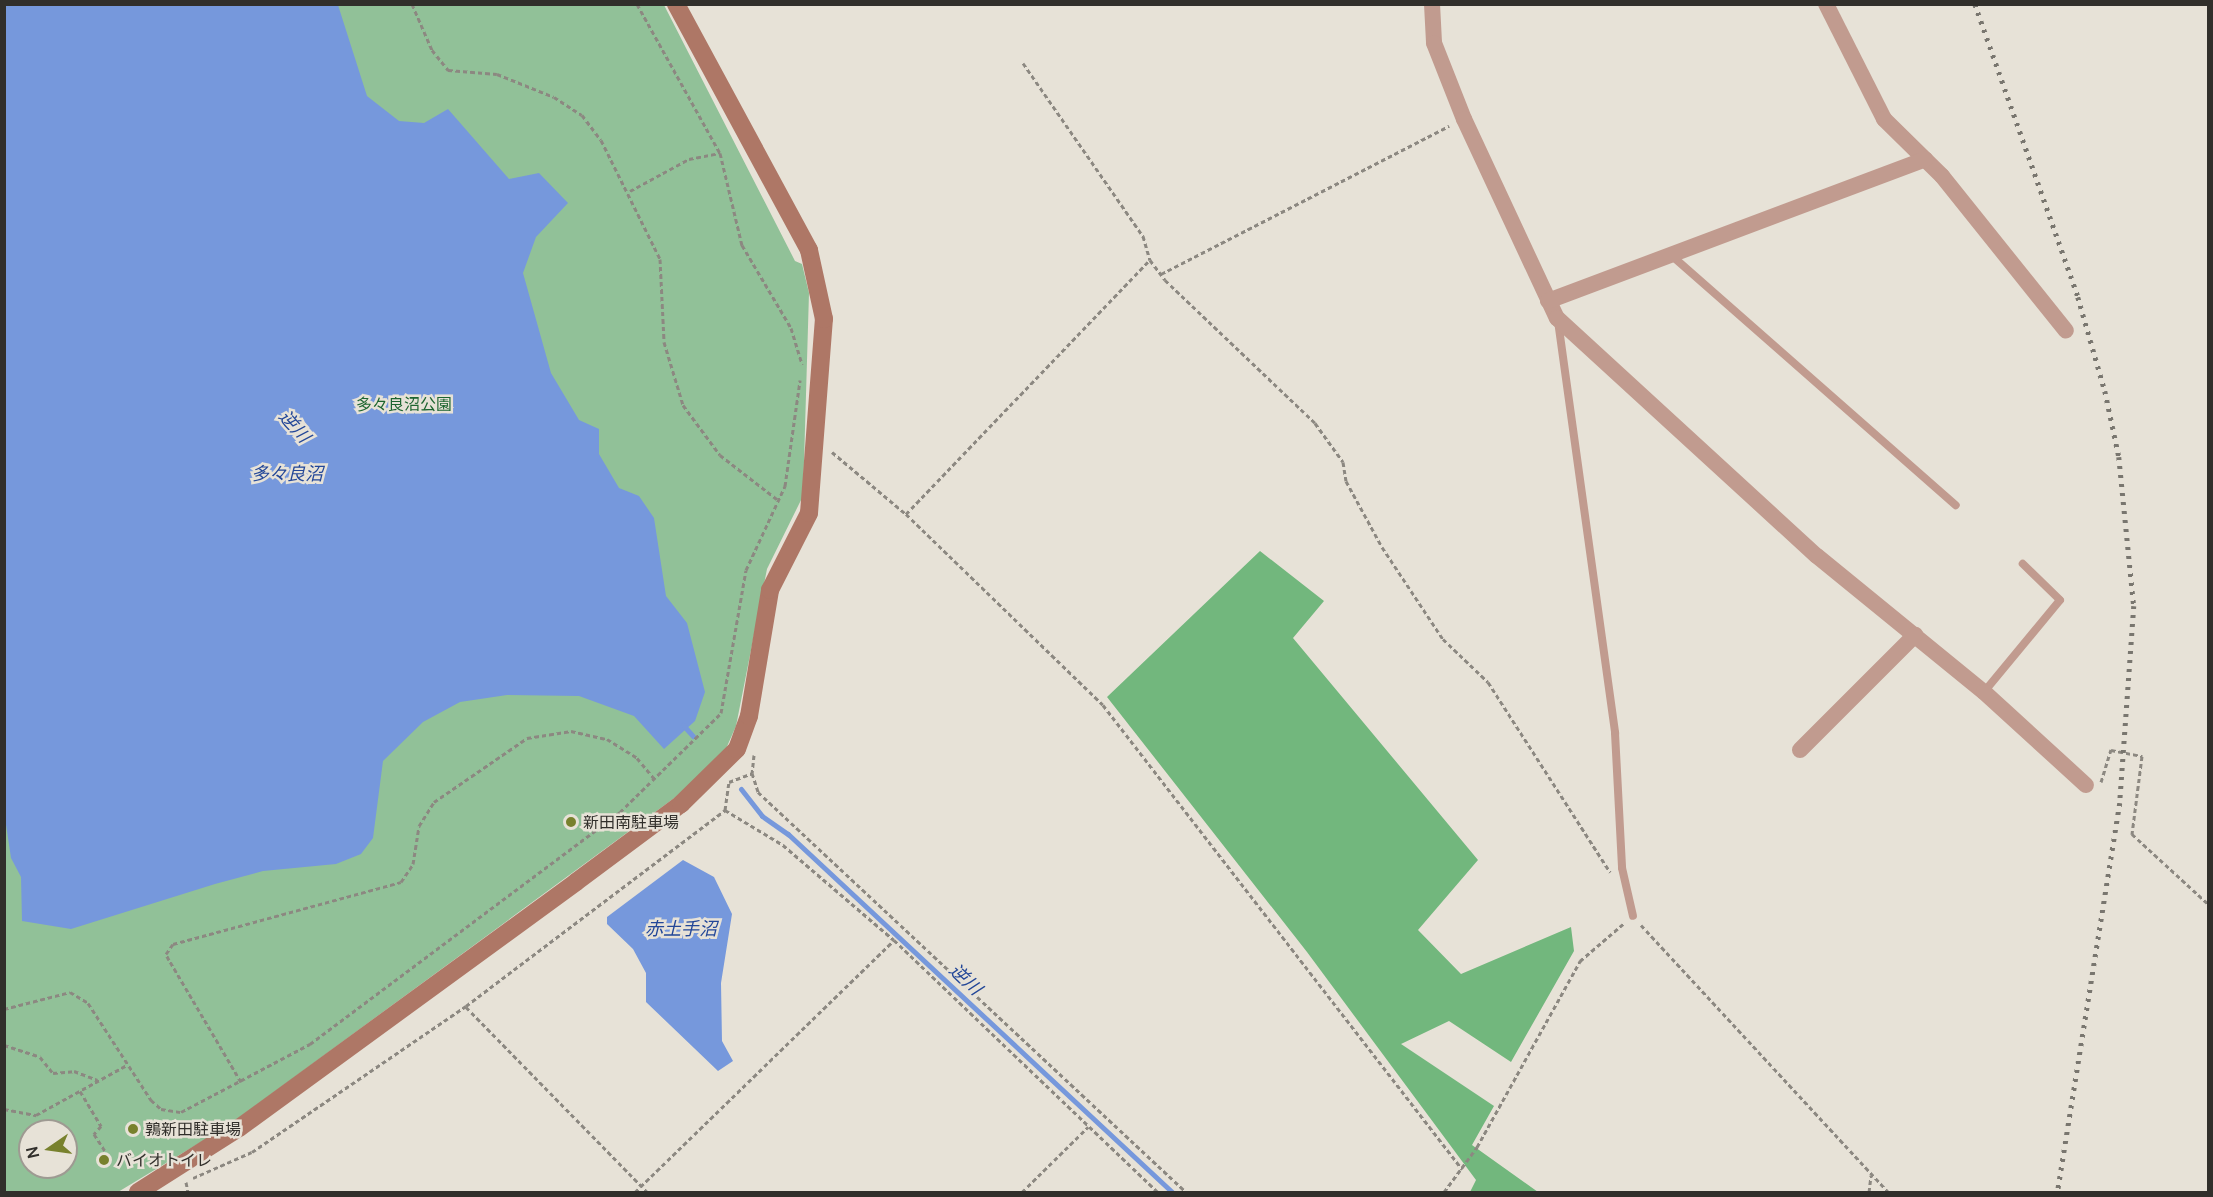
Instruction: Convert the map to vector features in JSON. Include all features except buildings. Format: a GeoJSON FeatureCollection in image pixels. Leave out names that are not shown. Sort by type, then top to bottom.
{"type":"FeatureCollection","features":[{"type":"Feature","properties":{"kind":"street"},"geometry":{"type":"LineString","coordinates":[[138,1192],[239,1128],[681,804],[728,761],[749,716],[770,590],[809,513],[825,319],[809,250],[676,4]]}},
{"type":"Feature","properties":{"kind":"street"},"geometry":{"type":"LineString","coordinates":[[1826,4],[1884,119],[1925,159],[2066,331]]}},
{"type":"Feature","properties":{"kind":"street"},"geometry":{"type":"LineString","coordinates":[[1433,5],[1434,43],[1464,119],[1557,318],[1817,556],[1984,692],[2086,785]]}},
{"type":"Feature","properties":{"kind":"street"},"geometry":{"type":"LineString","coordinates":[[1548,301],[1925,159]]}},
{"type":"Feature","properties":{"kind":"street"},"geometry":{"type":"LineString","coordinates":[[1800,750],[1915,636]]}},
{"type":"Feature","properties":{"kind":"lane"},"geometry":{"type":"LineString","coordinates":[[1671,255],[1956,505]]}},
{"type":"Feature","properties":{"kind":"lane"},"geometry":{"type":"LineString","coordinates":[[1557,318],[1615,734],[1626,894],[1633,916]]}},
{"type":"Feature","properties":{"kind":"lane"},"geometry":{"type":"LineString","coordinates":[[1984,692],[2060,600],[2023,564]]}},
{"type":"Feature","properties":{"kind":"path"},"geometry":{"type":"LineString","coordinates":[[412,4],[432,50],[448,70],[497,74],[582,115],[630,190],[660,260],[664,342],[683,405],[734,469],[778,500]]}},
{"type":"Feature","properties":{"kind":"path"},"geometry":{"type":"LineString","coordinates":[[4,1009],[70,992],[88,1003],[151,1100],[171,1112],[193,1108],[310,1044],[621,812],[721,714],[746,570],[785,486],[802,363],[791,328],[742,245],[720,153],[637,4]]}},
{"type":"Feature","properties":{"kind":"path"},"geometry":{"type":"LineString","coordinates":[[1023,63],[1143,236],[1150,260],[1160,274],[1315,423],[1343,462],[1346,481],[1382,547],[1437,630],[1488,682],[1626,894]]}},
{"type":"Feature","properties":{"kind":"path"},"geometry":{"type":"LineString","coordinates":[[1160,274],[1464,119]]}},
{"type":"Feature","properties":{"kind":"path"},"geometry":{"type":"LineString","coordinates":[[630,190],[689,159],[720,153]]}},
{"type":"Feature","properties":{"kind":"path"},"geometry":{"type":"LineString","coordinates":[[906,514],[1150,260]]}},
{"type":"Feature","properties":{"kind":"path"},"geometry":{"type":"LineString","coordinates":[[816,443],[846,461],[906,514],[1103,705],[1462,1169]]}},
{"type":"Feature","properties":{"kind":"path"},"geometry":{"type":"LineString","coordinates":[[241,1082],[166,954],[172,944],[401,882],[413,864],[419,826],[434,802],[527,738],[572,731],[607,739],[637,758],[654,778]]}},
{"type":"Feature","properties":{"kind":"path"},"geometry":{"type":"LineString","coordinates":[[756,745],[752,772],[758,792],[1186,1192]]}},
{"type":"Feature","properties":{"kind":"path"},"geometry":{"type":"LineString","coordinates":[[2086,785],[2100,784],[2111,750],[2142,756],[2132,834],[2208,904]]}},
{"type":"Feature","properties":{"kind":"path"},"geometry":{"type":"LineString","coordinates":[[186,1180],[211,1175],[252,1152],[466,1006],[725,810],[729,782],[752,772]]}},
{"type":"Feature","properties":{"kind":"path"},"geometry":{"type":"LineString","coordinates":[[725,810],[783,845],[894,940],[1158,1192]]}},
{"type":"Feature","properties":{"kind":"path"},"geometry":{"type":"LineString","coordinates":[[1444,1192],[1462,1169],[1580,961],[1633,916],[1888,1192]]}},
{"type":"Feature","properties":{"kind":"path"},"geometry":{"type":"LineString","coordinates":[[635,1192],[894,940]]}},
{"type":"Feature","properties":{"kind":"path"},"geometry":{"type":"LineString","coordinates":[[466,1006],[647,1192]]}},
{"type":"Feature","properties":{"kind":"path"},"geometry":{"type":"LineString","coordinates":[[4,1045],[40,1057],[53,1072],[74,1071],[98,1080]]}},
{"type":"Feature","properties":{"kind":"path"},"geometry":{"type":"LineString","coordinates":[[4,1109],[36,1115],[127,1065]]}},
{"type":"Feature","properties":{"kind":"path"},"geometry":{"type":"LineString","coordinates":[[80,1092],[101,1126],[94,1134],[105,1151]]}},
{"type":"Feature","properties":{"kind":"path"},"geometry":{"type":"LineString","coordinates":[[1022,1192],[1088,1127]]}},
{"type":"Feature","properties":{"kind":"path"},"geometry":{"type":"LineString","coordinates":[[1869,1192],[1872,1175]]}},
{"type":"Feature","properties":{"kind":"green space","name":"多々良沼"},"geometry":{"type":"Polygon","coordinates":[[[5,5],[664,5],[795,261],[802,264],[809,293],[803,496],[767,569],[736,726],[725,751],[677,796],[229,1125],[118,1192],[5,1192],[5,5]]]}},
{"type":"Feature","properties":{"kind":"green space"},"geometry":{"type":"Polygon","coordinates":[[[1260,551],[1324,601],[1293,638],[1478,860],[1418,930],[1461,974],[1571,927],[1574,951],[1511,1062],[1449,1021],[1401,1044],[1494,1106],[1472,1145],[1538,1192],[1470,1192],[1476,1180],[1307,952],[1107,697],[1260,551]]]}},
{"type":"Feature","properties":{"kind":"water","name":"多々良沼"},"geometry":{"type":"Polygon","coordinates":[[[4,5],[338,5],[367,96],[399,121],[424,123],[448,109],[509,179],[539,173],[568,203],[536,237],[523,273],[551,373],[579,420],[599,429],[599,454],[619,488],[639,496],[654,518],[666,596],[687,623],[705,692],[695,721],[664,749],[634,716],[579,696],[507,695],[460,702],[423,722],[383,761],[373,838],[361,854],[336,864],[263,871],[71,929],[22,921],[21,877],[11,858],[4,811],[4,5]]]}},
{"type":"Feature","properties":{"kind":"water","name":"赤土手沼"},"geometry":{"type":"Polygon","coordinates":[[[683,860],[714,877],[732,914],[721,983],[722,1041],[733,1061],[718,1071],[646,1002],[646,973],[633,949],[607,924],[607,917],[683,860]]]}},
{"type":"Feature","properties":{"kind":"waterway","name":"逆川"},"geometry":{"type":"LineString","coordinates":[[683,725],[693,736]]}},
{"type":"Feature","properties":{"kind":"waterway","name":"逆川"},"geometry":{"type":"LineString","coordinates":[[741,789],[762,816],[788,834],[1172,1192]]}},
{"type":"Feature","properties":{"kind":"railway"},"geometry":{"type":"LineString","coordinates":[[1975,4],[2078,297],[2105,391],[2119,457],[2134,606],[2120,803],[2058,1192]]}},
{"type":"Feature","properties":{"kind":"place","name":"新田南駐車場"},"geometry":{"type":"Point","coordinates":[571,822]}},
{"type":"Feature","properties":{"kind":"place","name":"鶉新田駐車場"},"geometry":{"type":"Point","coordinates":[133,1129]}},
{"type":"Feature","properties":{"kind":"place","name":"バイオトイレ"},"geometry":{"type":"Point","coordinates":[104,1160]}},
{"type":"Feature","properties":{"kind":"park label","name":"多々良沼公園"},"geometry":{"type":"Point","coordinates":[404,404]}}]}
